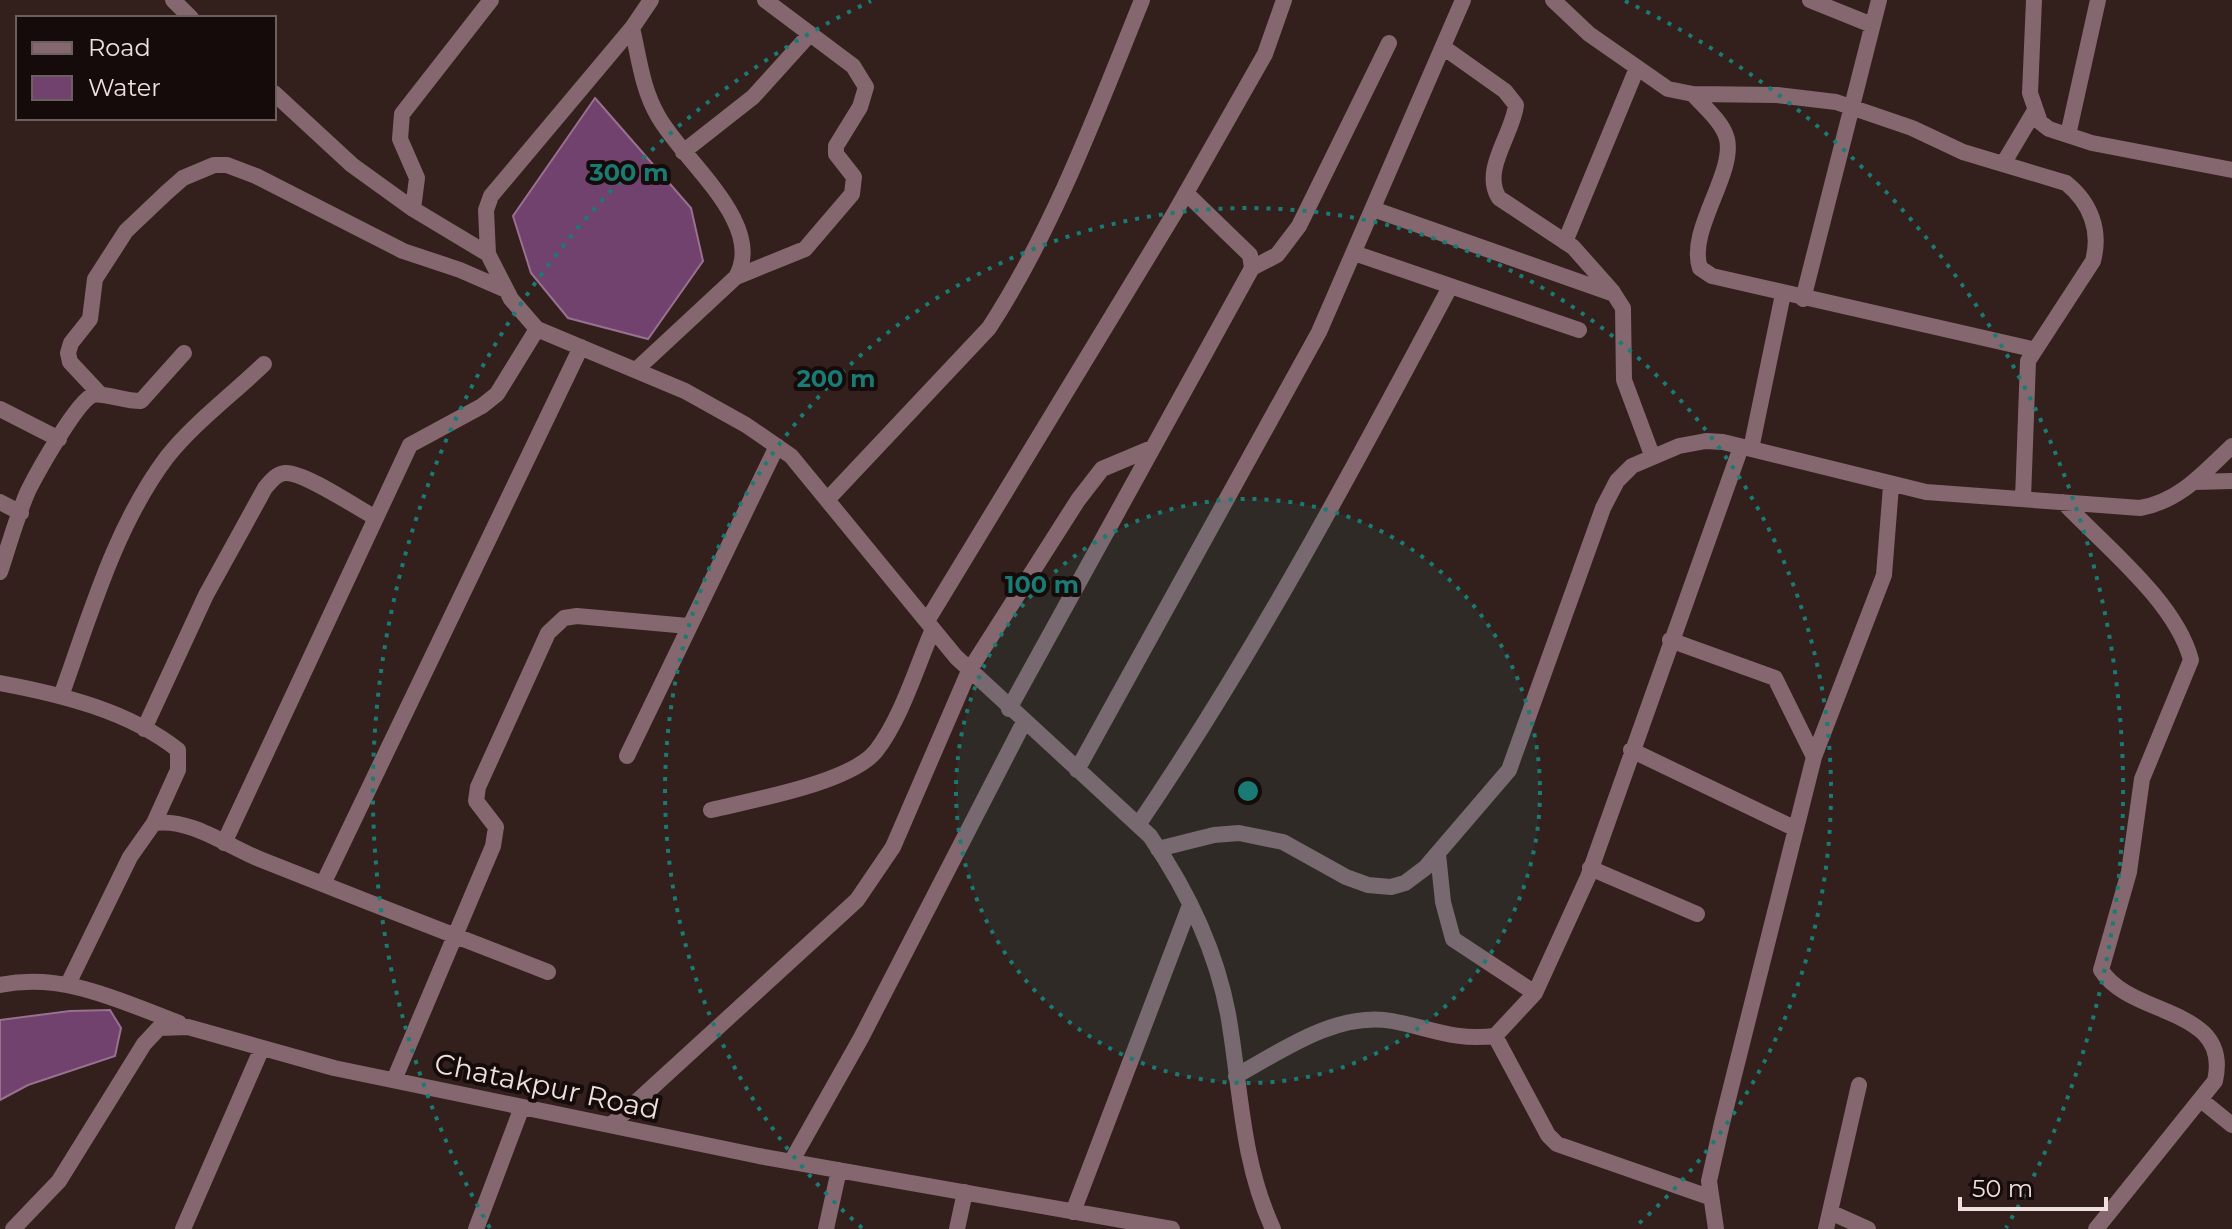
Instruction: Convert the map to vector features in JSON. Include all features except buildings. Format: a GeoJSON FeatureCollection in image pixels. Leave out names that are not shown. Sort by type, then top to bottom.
{"type":"FeatureCollection","features":[{"type":"Feature","properties":{"kind":"street"},"geometry":{"type":"LineString","coordinates":[[173,0],[189,16]]}},
{"type":"Feature","properties":{"kind":"street"},"geometry":{"type":"LineString","coordinates":[[413,209],[417,178],[400,139],[402,114],[491,0]]}},
{"type":"Feature","properties":{"kind":"street"},"geometry":{"type":"LineString","coordinates":[[651,0],[632,28],[491,196],[486,210],[488,254],[506,290],[537,329],[685,391],[777,446],[804,468],[969,671],[1138,825],[1158,849],[1205,935],[1222,988],[1245,1151],[1258,1196],[1273,1229]]}},
{"type":"Feature","properties":{"kind":"street"},"geometry":{"type":"LineString","coordinates":[[637,369],[736,277],[805,249],[855,185],[836,154],[836,146],[860,107],[866,87],[853,66],[765,0]]}},
{"type":"Feature","properties":{"kind":"street"},"geometry":{"type":"LineString","coordinates":[[827,500],[989,328],[1007,301],[1046,225],[1142,0]]}},
{"type":"Feature","properties":{"kind":"street"},"geometry":{"type":"LineString","coordinates":[[711,810],[800,788],[858,766],[874,753],[886,736],[930,625],[1265,54],[1284,0]]}},
{"type":"Feature","properties":{"kind":"street"},"geometry":{"type":"LineString","coordinates":[[1077,770],[1319,332],[1463,0]]}},
{"type":"Feature","properties":{"kind":"street"},"geometry":{"type":"LineString","coordinates":[[1553,0],[1589,34],[1668,89],[1693,94],[1821,99],[2003,164],[2066,183],[2078,193],[2089,210],[2096,234],[2093,261],[2032,349],[2026,380],[2023,499]]}},
{"type":"Feature","properties":{"kind":"street"},"geometry":{"type":"LineString","coordinates":[[1810,0],[1872,25]]}},
{"type":"Feature","properties":{"kind":"street"},"geometry":{"type":"LineString","coordinates":[[1803,299],[1879,0]]}},
{"type":"Feature","properties":{"kind":"street"},"geometry":{"type":"LineString","coordinates":[[2034,0],[2030,93],[2034,112],[2049,129],[2232,170]]}},
{"type":"Feature","properties":{"kind":"street"},"geometry":{"type":"LineString","coordinates":[[2068,135],[2098,0]]}},
{"type":"Feature","properties":{"kind":"street"},"geometry":{"type":"LineString","coordinates":[[632,28],[650,102],[740,228],[744,257],[736,277]]}},
{"type":"Feature","properties":{"kind":"street"},"geometry":{"type":"LineString","coordinates":[[683,152],[753,97],[810,34]]}},
{"type":"Feature","properties":{"kind":"street"},"geometry":{"type":"LineString","coordinates":[[1009,709],[1252,268],[1277,255],[1299,226],[1389,43]]}},
{"type":"Feature","properties":{"kind":"street"},"geometry":{"type":"LineString","coordinates":[[1443,47],[1505,91],[1516,105],[1494,173],[1493,189],[1499,198],[1585,257],[1623,308],[1624,380],[1652,455]]}},
{"type":"Feature","properties":{"kind":"street"},"geometry":{"type":"LineString","coordinates":[[1565,242],[1637,68]]}},
{"type":"Feature","properties":{"kind":"street"},"geometry":{"type":"LineString","coordinates":[[1693,94],[1720,124],[1728,147],[1698,246],[1700,268],[1712,276],[1803,299],[2032,349]]}},
{"type":"Feature","properties":{"kind":"street"},"geometry":{"type":"LineString","coordinates":[[276,95],[352,165],[413,209],[488,254]]}},
{"type":"Feature","properties":{"kind":"street"},"geometry":{"type":"LineString","coordinates":[[2003,164],[2034,112]]}},
{"type":"Feature","properties":{"kind":"street"},"geometry":{"type":"LineString","coordinates":[[184,353],[141,401],[115,399],[99,393],[70,362],[68,353],[71,343],[90,319],[95,279],[126,231],[183,178],[214,165],[227,165],[256,176],[403,251],[460,270],[506,290]]}},
{"type":"Feature","properties":{"kind":"street"},"geometry":{"type":"LineString","coordinates":[[1186,193],[1250,255],[1252,268]]}},
{"type":"Feature","properties":{"kind":"street"},"geometry":{"type":"LineString","coordinates":[[1373,209],[1614,294]]}},
{"type":"Feature","properties":{"kind":"street"},"geometry":{"type":"LineString","coordinates":[[1354,253],[1579,330]]}},
{"type":"Feature","properties":{"kind":"street"},"geometry":{"type":"LineString","coordinates":[[1138,825],[1204,727],[1294,578],[1450,287]]}},
{"type":"Feature","properties":{"kind":"street"},"geometry":{"type":"LineString","coordinates":[[1236,1076],[1287,1047],[1344,1023],[1366,1019],[1391,1021],[1460,1039],[1495,1036],[1535,993],[1590,868],[1670,640],[1746,448],[1783,294]]}},
{"type":"Feature","properties":{"kind":"street"},"geometry":{"type":"LineString","coordinates":[[224,843],[410,445],[482,406],[497,394],[537,329]]}},
{"type":"Feature","properties":{"kind":"street"},"geometry":{"type":"LineString","coordinates":[[323,884],[581,347]]}},
{"type":"Feature","properties":{"kind":"street"},"geometry":{"type":"LineString","coordinates":[[61,696],[99,590],[128,524],[156,475],[168,456],[264,364]]}},
{"type":"Feature","properties":{"kind":"street"},"geometry":{"type":"LineString","coordinates":[[0,572],[29,490],[79,408],[90,396],[99,393]]}},
{"type":"Feature","properties":{"kind":"street"},"geometry":{"type":"LineString","coordinates":[[0,409],[59,439]]}},
{"type":"Feature","properties":{"kind":"street"},"geometry":{"type":"LineString","coordinates":[[1158,849],[1214,835],[1239,833],[1263,836],[1283,842],[1346,877],[1391,887],[1405,883],[1438,854],[1509,770],[1603,508],[1617,481],[1652,455],[1706,441],[1926,492],[2140,508],[2163,504],[2194,482],[2232,446]]}},
{"type":"Feature","properties":{"kind":"street"},"geometry":{"type":"LineString","coordinates":[[627,756],[777,446]]}},
{"type":"Feature","properties":{"kind":"street"},"geometry":{"type":"LineString","coordinates":[[611,1125],[843,916],[864,891],[893,847],[969,671],[1078,500],[1102,469],[1152,448]]}},
{"type":"Feature","properties":{"kind":"street"},"geometry":{"type":"LineString","coordinates":[[144,729],[206,595],[265,488],[276,475],[288,472],[302,478],[376,518]]}},
{"type":"Feature","properties":{"kind":"street"},"geometry":{"type":"LineString","coordinates":[[2194,482],[2232,481]]}},
{"type":"Feature","properties":{"kind":"street"},"geometry":{"type":"LineString","coordinates":[[1716,1229],[1709,1197],[1722,1123],[1814,757],[1884,575],[1891,486]]}},
{"type":"Feature","properties":{"kind":"street"},"geometry":{"type":"LineString","coordinates":[[0,502],[21,513]]}},
{"type":"Feature","properties":{"kind":"street"},"geometry":{"type":"LineString","coordinates":[[2063,502],[2156,599],[2186,642],[2191,660],[2142,779],[2129,872],[2101,970],[2118,990],[2188,1019],[2215,1037],[2221,1066],[2201,1100],[2096,1229]]}},
{"type":"Feature","properties":{"kind":"street"},"geometry":{"type":"LineString","coordinates":[[394,1080],[496,837],[496,827],[476,801],[478,787],[555,624],[577,616],[688,626]]}},
{"type":"Feature","properties":{"kind":"street"},"geometry":{"type":"LineString","coordinates":[[1670,640],[1775,678],[1814,757]]}},
{"type":"Feature","properties":{"kind":"street"},"geometry":{"type":"LineString","coordinates":[[0,683],[61,696],[144,729],[178,750],[181,760],[154,823],[130,857],[68,984]]}},
{"type":"Feature","properties":{"kind":"street"},"geometry":{"type":"LineString","coordinates":[[791,1162],[868,1025],[1024,722]]}},
{"type":"Feature","properties":{"kind":"street"},"geometry":{"type":"LineString","coordinates":[[1631,750],[1796,829]]}},
{"type":"Feature","properties":{"kind":"street"},"geometry":{"type":"LineString","coordinates":[[154,823],[182,824],[323,884],[548,972]]}},
{"type":"Feature","properties":{"kind":"street"},"geometry":{"type":"LineString","coordinates":[[1438,854],[1443,902],[1453,939],[1535,993]]}},
{"type":"Feature","properties":{"kind":"street"},"geometry":{"type":"LineString","coordinates":[[1590,868],[1697,914]]}},
{"type":"Feature","properties":{"kind":"street"},"geometry":{"type":"LineString","coordinates":[[1073,1212],[1190,905]]}},
{"type":"Feature","properties":{"kind":"street"},"geometry":{"type":"LineString","coordinates":[[0,985],[34,979],[68,984],[188,1027]]}},
{"type":"Feature","properties":{"kind":"street","name":"Chatakpur Road"},"geometry":{"type":"LineString","coordinates":[[13,1229],[59,1181],[144,1044],[159,1028],[188,1027],[394,1080],[522,1107],[791,1162],[1172,1229]]}},
{"type":"Feature","properties":{"kind":"street"},"geometry":{"type":"LineString","coordinates":[[1495,1036],[1548,1135],[1557,1144],[1709,1197]]}},
{"type":"Feature","properties":{"kind":"street"},"geometry":{"type":"LineString","coordinates":[[183,1229],[262,1048]]}},
{"type":"Feature","properties":{"kind":"street"},"geometry":{"type":"LineString","coordinates":[[1859,1085],[1828,1221],[1868,1229]]}},
{"type":"Feature","properties":{"kind":"street"},"geometry":{"type":"LineString","coordinates":[[2201,1100],[2232,1125]]}},
{"type":"Feature","properties":{"kind":"street"},"geometry":{"type":"LineString","coordinates":[[476,1229],[522,1107]]}},
{"type":"Feature","properties":{"kind":"street"},"geometry":{"type":"LineString","coordinates":[[826,1229],[839,1170]]}},
{"type":"Feature","properties":{"kind":"street"},"geometry":{"type":"LineString","coordinates":[[957,1229],[965,1192]]}},
{"type":"Feature","properties":{"kind":"water"},"geometry":{"type":"Polygon","coordinates":[[[595,98],[691,208],[703,261],[648,339],[568,318],[531,273],[513,216],[595,98]]]}},
{"type":"Feature","properties":{"kind":"water"},"geometry":{"type":"Polygon","coordinates":[[[110,1010],[121,1028],[115,1056],[28,1085],[0,1100],[0,1020],[70,1011],[110,1010]]]}}]}
